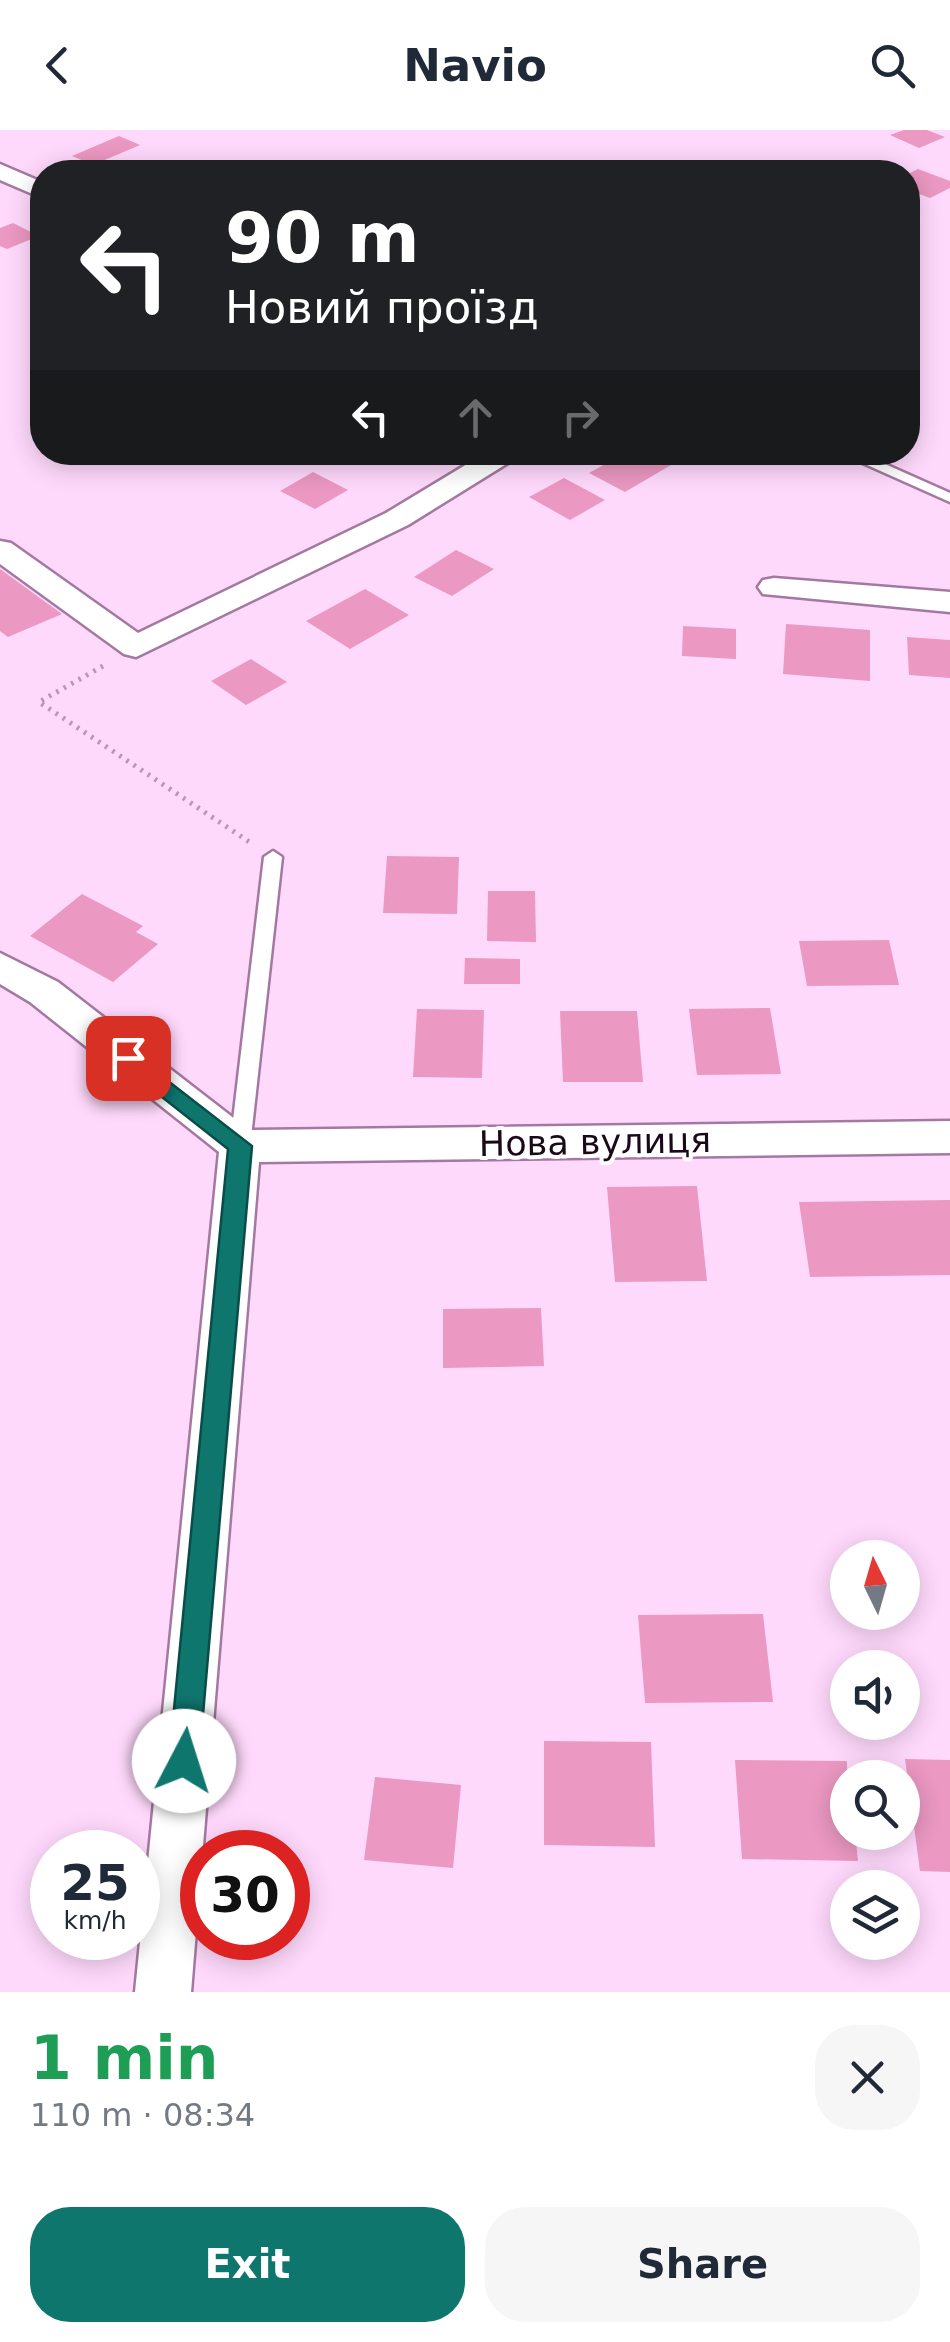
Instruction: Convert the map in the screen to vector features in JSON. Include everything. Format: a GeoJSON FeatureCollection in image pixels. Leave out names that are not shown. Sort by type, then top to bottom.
{"type":"FeatureCollection","features":[{"type":"Feature","properties":{"kind":"street"},"geometry":{"type":"LineString","coordinates":[[0,171],[30,185]]}},
{"type":"Feature","properties":{"kind":"street"},"geometry":{"type":"LineString","coordinates":[[0,550],[136,647],[397,519],[486,465]]}},
{"type":"Feature","properties":{"kind":"street"},"geometry":{"type":"LineString","coordinates":[[774,587],[950,602]]}},
{"type":"Feature","properties":{"kind":"street"},"geometry":{"type":"LineString","coordinates":[[0,966],[44,992],[240,1146],[163,1992]]}},
{"type":"Feature","properties":{"kind":"street","name":"Нова вулиця"},"geometry":{"type":"LineString","coordinates":[[240,1146],[950,1137]]}},
{"type":"Feature","properties":{"kind":"lane"},"geometry":{"type":"LineString","coordinates":[[875,465],[950,498]]}},
{"type":"Feature","properties":{"kind":"lane"},"geometry":{"type":"LineString","coordinates":[[240,1146],[273,857]]}},
{"type":"Feature","properties":{"kind":"path"},"geometry":{"type":"LineString","coordinates":[[136,647],[40,702],[273,857]]}},
{"type":"Feature","properties":{"kind":"building"},"geometry":{"type":"Polygon","coordinates":[[[904,130],[927,130],[945,137],[919,148],[890,135],[904,130]]]}},
{"type":"Feature","properties":{"kind":"building"},"geometry":{"type":"Polygon","coordinates":[[[119,136],[140,145],[105,160],[72,156],[119,136]]]}},
{"type":"Feature","properties":{"kind":"building"},"geometry":{"type":"Polygon","coordinates":[[[920,170],[950,181],[950,188],[930,198],[920,194],[920,170]]]}},
{"type":"Feature","properties":{"kind":"building"},"geometry":{"type":"Polygon","coordinates":[[[13,223],[30,232],[30,240],[7,249],[0,246],[0,228],[13,223]]]}},
{"type":"Feature","properties":{"kind":"building"},"geometry":{"type":"Polygon","coordinates":[[[603,465],[671,465],[625,492],[589,473],[603,465]]]}},
{"type":"Feature","properties":{"kind":"building"},"geometry":{"type":"Polygon","coordinates":[[[313,472],[348,490],[315,509],[280,491],[313,472]]]}},
{"type":"Feature","properties":{"kind":"building"},"geometry":{"type":"Polygon","coordinates":[[[564,478],[605,500],[570,520],[529,497],[564,478]]]}},
{"type":"Feature","properties":{"kind":"building"},"geometry":{"type":"Polygon","coordinates":[[[456,550],[494,569],[452,596],[414,577],[456,550]]]}},
{"type":"Feature","properties":{"kind":"building"},"geometry":{"type":"Polygon","coordinates":[[[0,569],[62,614],[8,637],[0,631],[0,569]]]}},
{"type":"Feature","properties":{"kind":"building"},"geometry":{"type":"Polygon","coordinates":[[[365,589],[409,615],[350,649],[306,621],[365,589]]]}},
{"type":"Feature","properties":{"kind":"building"},"geometry":{"type":"Polygon","coordinates":[[[786,624],[870,630],[870,681],[783,674],[786,624]]]}},
{"type":"Feature","properties":{"kind":"building"},"geometry":{"type":"Polygon","coordinates":[[[683,626],[736,629],[736,659],[682,656],[683,626]]]}},
{"type":"Feature","properties":{"kind":"building"},"geometry":{"type":"Polygon","coordinates":[[[907,637],[950,640],[950,678],[909,675],[907,637]]]}},
{"type":"Feature","properties":{"kind":"building"},"geometry":{"type":"Polygon","coordinates":[[[251,659],[287,682],[246,705],[211,681],[251,659]]]}},
{"type":"Feature","properties":{"kind":"building"},"geometry":{"type":"Polygon","coordinates":[[[387,856],[459,857],[457,914],[383,913],[387,856]]]}},
{"type":"Feature","properties":{"kind":"building"},"geometry":{"type":"Polygon","coordinates":[[[488,891],[535,891],[536,942],[487,941],[488,891]]]}},
{"type":"Feature","properties":{"kind":"building"},"geometry":{"type":"Polygon","coordinates":[[[82,894],[143,926],[136,932],[158,944],[113,982],[30,936],[82,894]]]}},
{"type":"Feature","properties":{"kind":"building"},"geometry":{"type":"Polygon","coordinates":[[[889,940],[899,985],[807,986],[799,941],[889,940]]]}},
{"type":"Feature","properties":{"kind":"building"},"geometry":{"type":"Polygon","coordinates":[[[465,958],[520,959],[520,984],[464,984],[465,958]]]}},
{"type":"Feature","properties":{"kind":"building"},"geometry":{"type":"Polygon","coordinates":[[[770,1008],[781,1074],[697,1075],[689,1009],[770,1008]]]}},
{"type":"Feature","properties":{"kind":"building"},"geometry":{"type":"Polygon","coordinates":[[[417,1009],[484,1010],[482,1078],[413,1077],[417,1009]]]}},
{"type":"Feature","properties":{"kind":"building"},"geometry":{"type":"Polygon","coordinates":[[[560,1011],[637,1011],[643,1082],[563,1082],[560,1011]]]}},
{"type":"Feature","properties":{"kind":"building"},"geometry":{"type":"Polygon","coordinates":[[[697,1186],[707,1281],[615,1282],[607,1187],[697,1186]]]}},
{"type":"Feature","properties":{"kind":"building"},"geometry":{"type":"Polygon","coordinates":[[[950,1200],[950,1275],[810,1277],[799,1202],[950,1200]]]}},
{"type":"Feature","properties":{"kind":"building"},"geometry":{"type":"Polygon","coordinates":[[[541,1308],[544,1366],[443,1368],[443,1309],[541,1308]]]}},
{"type":"Feature","properties":{"kind":"building"},"geometry":{"type":"Polygon","coordinates":[[[763,1614],[773,1702],[645,1703],[638,1615],[763,1614]]]}},
{"type":"Feature","properties":{"kind":"building"},"geometry":{"type":"Polygon","coordinates":[[[544,1741],[651,1742],[655,1847],[544,1845],[544,1741]]]}},
{"type":"Feature","properties":{"kind":"building"},"geometry":{"type":"Polygon","coordinates":[[[905,1759],[950,1760],[950,1872],[920,1871],[920,1760],[905,1759]]]}},
{"type":"Feature","properties":{"kind":"building"},"geometry":{"type":"Polygon","coordinates":[[[735,1760],[830,1761],[830,1850],[857,1850],[858,1861],[742,1859],[735,1760]]]}},
{"type":"Feature","properties":{"kind":"building"},"geometry":{"type":"Polygon","coordinates":[[[375,1777],[461,1785],[453,1868],[364,1860],[375,1777]]]}},
{"type":"Feature","properties":{"kind":"route"},"geometry":{"type":"LineString","coordinates":[[128,1058],[240,1146],[184,1761]]}}]}
